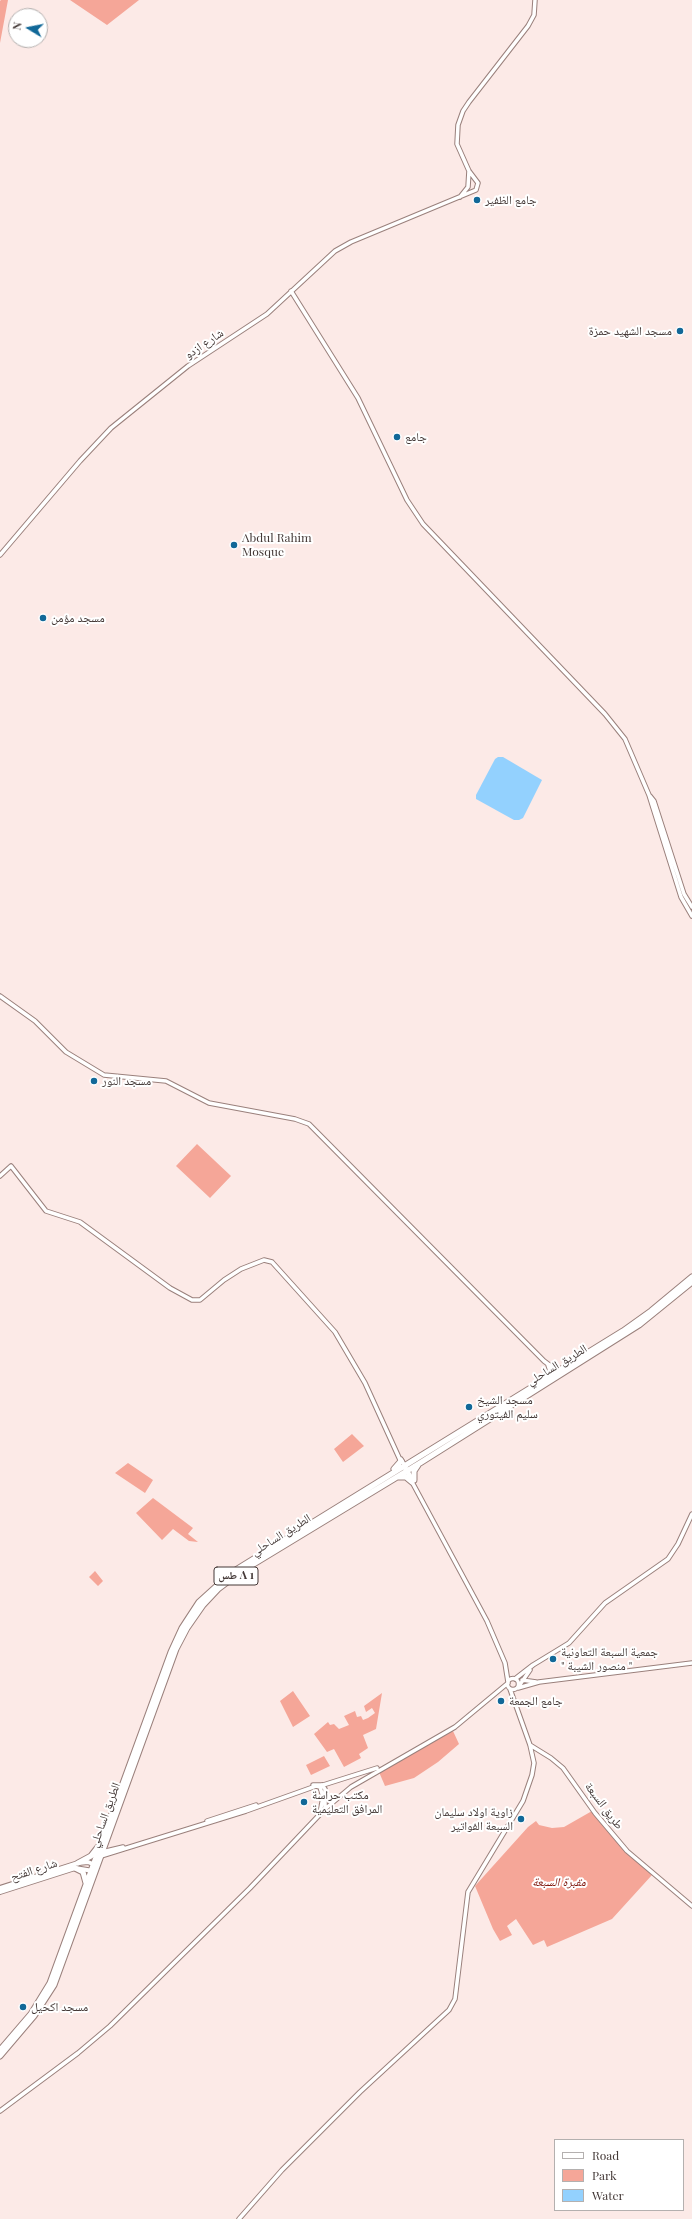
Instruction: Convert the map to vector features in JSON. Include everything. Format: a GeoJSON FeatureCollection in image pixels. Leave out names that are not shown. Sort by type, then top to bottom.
{"type":"FeatureCollection","features":[{"type":"Feature","properties":{"kind":"highway","name":"الطريق الساحلي"},"geometry":{"type":"LineString","coordinates":[[404,1464],[420,1463],[547,1378],[637,1321],[692,1276]]}},
{"type":"Feature","properties":{"kind":"highway","name":"الطريق الساحلي"},"geometry":{"type":"LineString","coordinates":[[0,2050],[31,2014],[45,1992],[94,1868],[101,1854],[176,1648],[193,1618],[212,1595],[229,1581],[392,1476],[404,1464],[415,1459],[639,1325],[692,1282]]}},
{"type":"Feature","properties":{"kind":"highway"},"geometry":{"type":"LineString","coordinates":[[392,1476],[406,1477],[413,1481],[414,1471],[420,1463]]}},
{"type":"Feature","properties":{"kind":"highway","name":"الطريق الساحلي"},"geometry":{"type":"LineString","coordinates":[[0,2056],[34,2016],[54,1985],[102,1841],[171,1652],[182,1628],[194,1609],[208,1593],[231,1573],[328,1516]]}},
{"type":"Feature","properties":{"kind":"highway"},"geometry":{"type":"LineString","coordinates":[[86,1888],[84,1874],[76,1866],[90,1856],[102,1841]]}},
{"type":"Feature","properties":{"kind":"main road"},"geometry":{"type":"LineString","coordinates":[[0,1888],[11,1887],[88,1862],[94,1868]]}},
{"type":"Feature","properties":{"kind":"main road","name":"شارع الفتح"},"geometry":{"type":"LineString","coordinates":[[0,1892],[11,1887]]}},
{"type":"Feature","properties":{"kind":"street"},"geometry":{"type":"LineString","coordinates":[[456,200],[467,189],[469,171],[457,141],[457,131],[463,111],[526,30],[534,15],[535,0]]}},
{"type":"Feature","properties":{"kind":"street","name":"شارع ازدو"},"geometry":{"type":"LineString","coordinates":[[0,555],[58,486],[111,428],[188,366],[261,318],[338,248],[456,200],[477,189],[478,183],[469,171]]}},
{"type":"Feature","properties":{"kind":"street"},"geometry":{"type":"LineString","coordinates":[[291,291],[358,398],[407,500],[417,516],[447,550],[616,727],[629,744],[649,795],[681,897],[692,916]]}},
{"type":"Feature","properties":{"kind":"street"},"geometry":{"type":"LineString","coordinates":[[649,795],[654,801],[684,894],[692,907]]}},
{"type":"Feature","properties":{"kind":"street"},"geometry":{"type":"LineString","coordinates":[[0,996],[35,1021],[66,1052],[104,1075],[166,1081],[209,1104],[295,1119],[309,1124],[548,1365],[554,1368],[562,1369]]}},
{"type":"Feature","properties":{"kind":"street"},"geometry":{"type":"LineString","coordinates":[[0,1176],[11,1166],[34,1193],[46,1211],[80,1222],[165,1285],[192,1300],[200,1300],[220,1282],[241,1269],[264,1260],[272,1262],[335,1332],[365,1383],[427,1510],[487,1621],[504,1663],[510,1689],[518,1706],[530,1745],[534,1763],[528,1790],[467,1896],[455,1999],[449,2010],[362,2089],[282,2170],[239,2219]]}},
{"type":"Feature","properties":{"kind":"street"},"geometry":{"type":"LineString","coordinates":[[547,1378],[550,1372],[548,1365]]}},
{"type":"Feature","properties":{"kind":"street"},"geometry":{"type":"LineString","coordinates":[[0,2110],[78,2053],[110,2026],[250,1888],[325,1809],[351,1787],[384,1766],[431,1743],[455,1727],[499,1692],[508,1682],[515,1679],[536,1663],[574,1639],[599,1609],[611,1598],[668,1559],[678,1544],[692,1514]]}},
{"type":"Feature","properties":{"kind":"street"},"geometry":{"type":"LineString","coordinates":[[504,1663],[519,1683],[518,1706]]}},
{"type":"Feature","properties":{"kind":"street"},"geometry":{"type":"LineString","coordinates":[[518,1688],[536,1663]]}},
{"type":"Feature","properties":{"kind":"street"},"geometry":{"type":"LineString","coordinates":[[499,1692],[539,1682],[692,1664]]}},
{"type":"Feature","properties":{"kind":"street"},"geometry":{"type":"LineString","coordinates":[[515,1679],[539,1682]]}},
{"type":"Feature","properties":{"kind":"street","name":"طريق السبعة"},"geometry":{"type":"LineString","coordinates":[[530,1745],[551,1758],[562,1768],[595,1813],[627,1851],[692,1906]]}},
{"type":"Feature","properties":{"kind":"street"},"geometry":{"type":"LineString","coordinates":[[101,1854],[162,1836],[314,1785],[320,1785],[384,1766]]}},
{"type":"Feature","properties":{"kind":"street"},"geometry":{"type":"LineString","coordinates":[[320,1785],[326,1798],[325,1809]]}},
{"type":"Feature","properties":{"kind":"street"},"geometry":{"type":"LineString","coordinates":[[318,1816],[323,1805],[320,1785]]}},
{"type":"Feature","properties":{"kind":"green space"},"geometry":{"type":"Polygon","coordinates":[[[8,0],[0,43],[0,1],[8,0]]]}},
{"type":"Feature","properties":{"kind":"green space"},"geometry":{"type":"Polygon","coordinates":[[[70,0],[139,0],[107,25],[70,0]]]}},
{"type":"Feature","properties":{"kind":"green space"},"geometry":{"type":"Polygon","coordinates":[[[197,1144],[231,1176],[210,1198],[176,1166],[197,1144]]]}},
{"type":"Feature","properties":{"kind":"green space"},"geometry":{"type":"Polygon","coordinates":[[[352,1434],[364,1446],[343,1462],[334,1449],[352,1434]]]}},
{"type":"Feature","properties":{"kind":"green space"},"geometry":{"type":"Polygon","coordinates":[[[128,1463],[153,1480],[145,1493],[115,1473],[128,1463]]]}},
{"type":"Feature","properties":{"kind":"green space"},"geometry":{"type":"Polygon","coordinates":[[[153,1498],[193,1528],[188,1534],[198,1542],[189,1541],[173,1529],[162,1540],[136,1513],[153,1498]]]}},
{"type":"Feature","properties":{"kind":"green space"},"geometry":{"type":"Polygon","coordinates":[[[95,1571],[103,1581],[98,1586],[89,1577],[95,1571]]]}},
{"type":"Feature","properties":{"kind":"green space"},"geometry":{"type":"Polygon","coordinates":[[[293,1691],[310,1716],[293,1727],[280,1701],[293,1691]]]}},
{"type":"Feature","properties":{"kind":"green space"},"geometry":{"type":"Polygon","coordinates":[[[382,1693],[376,1729],[363,1735],[368,1748],[359,1754],[361,1758],[344,1767],[334,1749],[327,1752],[314,1734],[328,1722],[330,1725],[334,1724],[339,1729],[349,1725],[344,1716],[355,1711],[357,1717],[361,1716],[363,1720],[368,1718],[375,1713],[372,1708],[366,1712],[364,1706],[382,1693]]]}},
{"type":"Feature","properties":{"kind":"green space"},"geometry":{"type":"Polygon","coordinates":[[[453,1731],[459,1744],[438,1762],[414,1778],[385,1786],[379,1772],[453,1731]]]}},
{"type":"Feature","properties":{"kind":"green space"},"geometry":{"type":"Polygon","coordinates":[[[324,1756],[330,1766],[311,1775],[306,1765],[324,1756]]]}},
{"type":"Feature","properties":{"kind":"green space","name":"مقبرة السبعة"},"geometry":{"type":"Polygon","coordinates":[[[592,1811],[631,1856],[652,1875],[612,1919],[547,1947],[544,1940],[533,1945],[516,1919],[507,1926],[512,1935],[500,1941],[493,1929],[475,1886],[528,1827],[536,1821],[539,1825],[552,1828],[564,1827],[592,1811]]]}},
{"type":"Feature","properties":{"kind":"water"},"geometry":{"type":"Polygon","coordinates":[[[498,757],[503,757],[542,780],[523,818],[519,820],[514,820],[476,799],[476,795],[495,759],[498,757]]]}},
{"type":"Feature","properties":{"kind":"place","name":"جامع الظفير"},"geometry":{"type":"Point","coordinates":[477,200]}},
{"type":"Feature","properties":{"kind":"place","name":"مسجد الشهيد حمزة"},"geometry":{"type":"Point","coordinates":[680,331]}},
{"type":"Feature","properties":{"kind":"place","name":"جامع"},"geometry":{"type":"Point","coordinates":[397,437]}},
{"type":"Feature","properties":{"kind":"place","name":"Abdul Rahim Mosque"},"geometry":{"type":"Point","coordinates":[234,545]}},
{"type":"Feature","properties":{"kind":"place","name":"مسجد مؤمن"},"geometry":{"type":"Point","coordinates":[43,618]}},
{"type":"Feature","properties":{"kind":"place","name":"مسجد النور"},"geometry":{"type":"Point","coordinates":[94,1081]}},
{"type":"Feature","properties":{"kind":"place","name":"مسجد الشيخ سليم الفيتوري"},"geometry":{"type":"Point","coordinates":[469,1407]}},
{"type":"Feature","properties":{"kind":"place","name":"جمعية السبعة التعاونية \" منصور الشيبة \""},"geometry":{"type":"Point","coordinates":[553,1659]}},
{"type":"Feature","properties":{"kind":"place","name":"جامع الجمعة"},"geometry":{"type":"Point","coordinates":[501,1701]}},
{"type":"Feature","properties":{"kind":"place","name":"مكتب حراسة المرافق التعليمية"},"geometry":{"type":"Point","coordinates":[304,1802]}},
{"type":"Feature","properties":{"kind":"place","name":"زاوية اولاد سليمان السبعة الفواتير"},"geometry":{"type":"Point","coordinates":[521,1819]}},
{"type":"Feature","properties":{"kind":"place","name":"مسجد اكحيل"},"geometry":{"type":"Point","coordinates":[23,2007]}}]}
